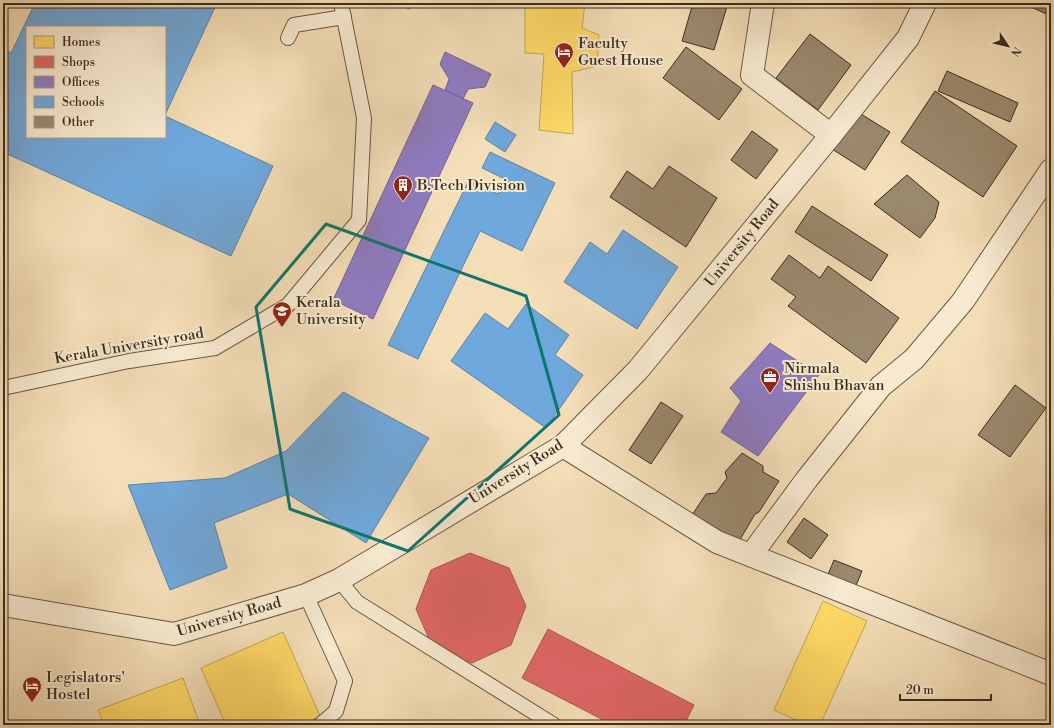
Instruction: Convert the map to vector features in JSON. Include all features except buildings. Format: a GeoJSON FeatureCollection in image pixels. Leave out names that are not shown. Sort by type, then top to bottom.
{"type":"FeatureCollection","features":[{"type":"Feature","properties":{"kind":"street"},"geometry":{"type":"LineString","coordinates":[[763,3],[752,75],[831,135]]}},
{"type":"Feature","properties":{"kind":"street","name":"University Road"},"geometry":{"type":"LineString","coordinates":[[3,605],[174,634],[306,595],[340,580],[563,446],[638,370],[831,135],[908,38],[925,3]]}},
{"type":"Feature","properties":{"kind":"street"},"geometry":{"type":"LineString","coordinates":[[751,555],[881,386],[914,359],[963,300],[1051,170]]}},
{"type":"Feature","properties":{"kind":"street"},"geometry":{"type":"LineString","coordinates":[[563,446],[717,542],[1051,674]]}},
{"type":"Feature","properties":{"kind":"lane"},"geometry":{"type":"LineString","coordinates":[[288,38],[294,25],[343,10]]}},
{"type":"Feature","properties":{"kind":"lane","name":"Kerala University road"},"geometry":{"type":"LineString","coordinates":[[3,388],[129,361],[215,348],[288,305],[359,220],[364,118],[343,10]]}},
{"type":"Feature","properties":{"kind":"lane"},"geometry":{"type":"LineString","coordinates":[[340,580],[357,602],[554,725]]}},
{"type":"Feature","properties":{"kind":"lane"},"geometry":{"type":"LineString","coordinates":[[306,595],[345,680],[336,711],[320,725]]}},
{"type":"Feature","properties":{"kind":"highlighted area"},"geometry":{"type":"Polygon","coordinates":[[[326,224],[526,296],[559,415],[408,551],[290,509],[256,307],[326,224]]]}},
{"type":"Feature","properties":{"kind":"place","name":"Faculty Guest House"},"geometry":{"type":"Point","coordinates":[564,69]}},
{"type":"Feature","properties":{"kind":"place","name":"B.Tech Division"},"geometry":{"type":"Point","coordinates":[403,202]}},
{"type":"Feature","properties":{"kind":"place","name":"Kerala University"},"geometry":{"type":"Point","coordinates":[282,328]}},
{"type":"Feature","properties":{"kind":"place","name":"Nirmala Shishu Bhavan"},"geometry":{"type":"Point","coordinates":[770,394]}},
{"type":"Feature","properties":{"kind":"place","name":"Legislators' Hostel"},"geometry":{"type":"Point","coordinates":[32,703]}}]}
